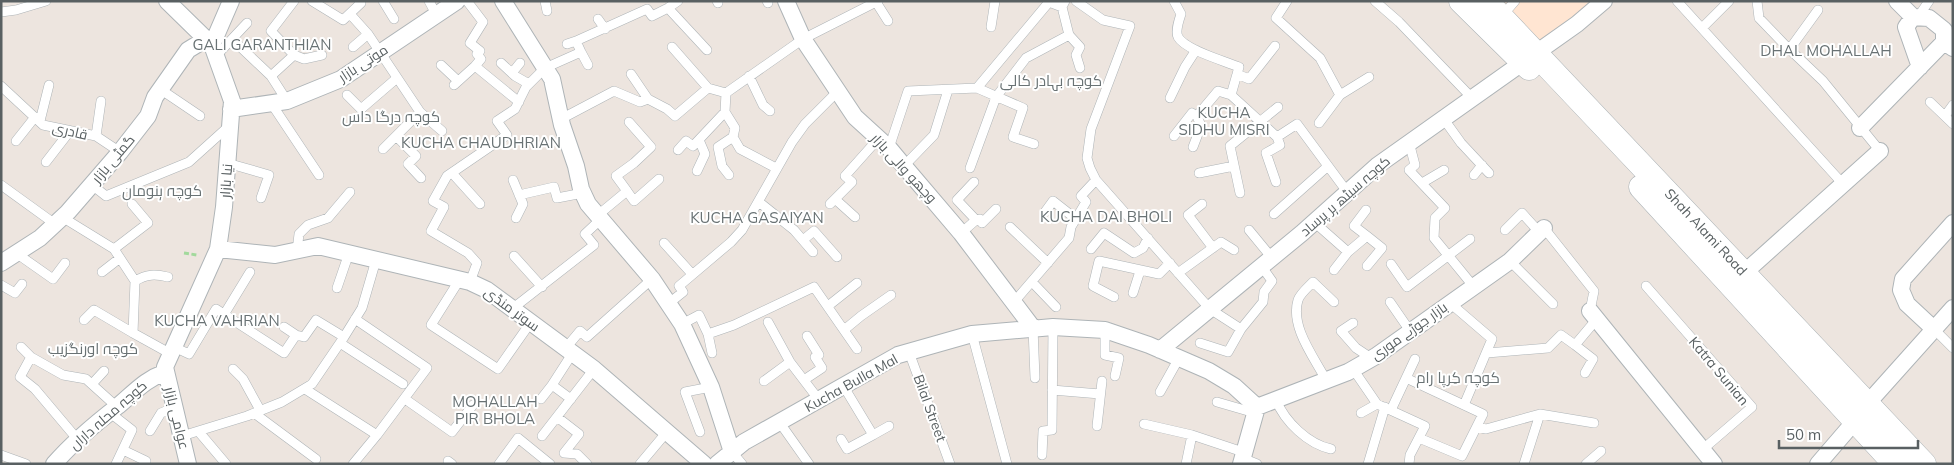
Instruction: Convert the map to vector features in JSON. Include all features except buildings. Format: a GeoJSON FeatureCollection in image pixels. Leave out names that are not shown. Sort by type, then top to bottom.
{"type":"FeatureCollection","features":[{"type":"Feature","properties":{"kind":"street","name":"نیا بازار"},"geometry":{"type":"LineString","coordinates":[[166,1],[211,47],[232,101],[218,249],[165,367],[166,372]]}},
{"type":"Feature","properties":{"kind":"street"},"geometry":{"type":"LineString","coordinates":[[211,47],[231,1]]}},
{"type":"Feature","properties":{"kind":"street","name":"موتی بازار"},"geometry":{"type":"LineString","coordinates":[[231,109],[279,102],[341,79],[380,52],[432,8],[457,1]]}},
{"type":"Feature","properties":{"kind":"street"},"geometry":{"type":"LineString","coordinates":[[503,1],[552,79],[561,119],[588,204],[652,279],[682,324],[711,388],[737,458]]}},
{"type":"Feature","properties":{"kind":"street","name":"وچھو والی بازار"},"geometry":{"type":"LineString","coordinates":[[786,1],[803,39],[855,117],[884,143],[961,233],[1034,328]]}},
{"type":"Feature","properties":{"kind":"street","name":"Shah Alami Road"},"geometry":{"type":"LineString","coordinates":[[1461,1],[1530,58],[1744,273],[1861,413],[1895,464]]}},
{"type":"Feature","properties":{"kind":"street","name":"کوچہ سیٹھ ہر پرساد"},"geometry":{"type":"LineString","coordinates":[[1160,350],[1267,262],[1378,165],[1577,24],[1604,1]]}},
{"type":"Feature","properties":{"kind":"street"},"geometry":{"type":"LineString","coordinates":[[1860,128],[1920,67],[1948,45],[1944,30],[1929,18],[1916,17],[1898,1]]}},
{"type":"Feature","properties":{"kind":"street","name":"Shah Alami Road"},"geometry":{"type":"LineString","coordinates":[[1501,6],[1530,58],[1567,106],[1861,413],[1924,464]]}},
{"type":"Feature","properties":{"kind":"street"},"geometry":{"type":"LineString","coordinates":[[1916,17],[1906,27],[1920,67]]}},
{"type":"Feature","properties":{"kind":"street","name":"گمٹی بازار"},"geometry":{"type":"LineString","coordinates":[[1,263],[40,238],[92,185],[148,116],[155,97],[188,50],[211,47]]}},
{"type":"Feature","properties":{"kind":"street"},"geometry":{"type":"LineString","coordinates":[[1744,273],[1880,151]]}},
{"type":"Feature","properties":{"kind":"street"},"geometry":{"type":"LineString","coordinates":[[1935,330],[1907,304],[1901,290],[1903,279],[1953,223]]}},
{"type":"Feature","properties":{"kind":"street","name":"بازار جوڑے موری"},"geometry":{"type":"LineString","coordinates":[[1256,410],[1353,369],[1371,358],[1510,261],[1542,230]]}},
{"type":"Feature","properties":{"kind":"street","name":"سوتر منڈی"},"geometry":{"type":"LineString","coordinates":[[218,249],[275,255],[318,246],[465,281],[487,290],[594,369],[633,402],[697,462]]}},
{"type":"Feature","properties":{"kind":"street"},"geometry":{"type":"LineString","coordinates":[[1818,464],[1953,308]]}},
{"type":"Feature","properties":{"kind":"street"},"geometry":{"type":"LineString","coordinates":[[1593,316],[1714,464]]}},
{"type":"Feature","properties":{"kind":"street","name":"Kucha Bulla Mal"},"geometry":{"type":"LineString","coordinates":[[717,464],[737,458],[744,442],[898,356],[972,334],[1053,327],[1105,330],[1160,350],[1209,371],[1234,386],[1256,410]]}},
{"type":"Feature","properties":{"kind":"street","name":"عوامی بازار"},"geometry":{"type":"LineString","coordinates":[[166,372],[188,464]]}},
{"type":"Feature","properties":{"kind":"street","name":"کوچہ محلہ داراں"},"geometry":{"type":"LineString","coordinates":[[54,464],[78,440],[150,378],[166,372]]}},
{"type":"Feature","properties":{"kind":"street"},"geometry":{"type":"LineString","coordinates":[[1246,459],[1256,410]]}},
{"type":"Feature","properties":{"kind":"lane"},"geometry":{"type":"LineString","coordinates":[[1,12],[16,10],[46,1]]}},
{"type":"Feature","properties":{"kind":"lane"},"geometry":{"type":"LineString","coordinates":[[294,1],[271,31],[294,55],[304,59],[322,55]]}},
{"type":"Feature","properties":{"kind":"lane"},"geometry":{"type":"LineString","coordinates":[[312,1],[343,20],[362,2]]}},
{"type":"Feature","properties":{"kind":"lane"},"geometry":{"type":"LineString","coordinates":[[383,1],[394,19]]}},
{"type":"Feature","properties":{"kind":"lane"},"geometry":{"type":"LineString","coordinates":[[441,65],[456,83],[481,59],[477,54],[480,51],[470,43],[483,22],[467,1]]}},
{"type":"Feature","properties":{"kind":"lane"},"geometry":{"type":"LineString","coordinates":[[545,1],[547,11]]}},
{"type":"Feature","properties":{"kind":"lane"},"geometry":{"type":"LineString","coordinates":[[567,44],[604,29],[645,5],[652,16],[678,1]]}},
{"type":"Feature","properties":{"kind":"lane"},"geometry":{"type":"LineString","coordinates":[[991,27],[995,1]]}},
{"type":"Feature","properties":{"kind":"lane"},"geometry":{"type":"LineString","coordinates":[[1076,1],[1086,4],[1104,20],[1130,26],[1091,129],[1087,158],[1096,180],[1210,309],[1241,329]]}},
{"type":"Feature","properties":{"kind":"lane"},"geometry":{"type":"LineString","coordinates":[[1174,1],[1181,14],[1177,31],[1178,37],[1196,50],[1239,67],[1231,95]]}},
{"type":"Feature","properties":{"kind":"lane"},"geometry":{"type":"LineString","coordinates":[[1287,1],[1276,18],[1320,58],[1340,95]]}},
{"type":"Feature","properties":{"kind":"lane"},"geometry":{"type":"LineString","coordinates":[[1375,1],[1399,22],[1473,99]]}},
{"type":"Feature","properties":{"kind":"lane"},"geometry":{"type":"LineString","coordinates":[[1677,1],[1843,184]]}},
{"type":"Feature","properties":{"kind":"lane"},"geometry":{"type":"LineString","coordinates":[[1702,28],[1729,1]]}},
{"type":"Feature","properties":{"kind":"lane"},"geometry":{"type":"LineString","coordinates":[[1758,1],[1759,18],[1823,81],[1880,151]]}},
{"type":"Feature","properties":{"kind":"lane"},"geometry":{"type":"LineString","coordinates":[[1916,17],[1928,1]]}},
{"type":"Feature","properties":{"kind":"lane"},"geometry":{"type":"LineString","coordinates":[[726,93],[803,39],[877,2],[888,21]]}},
{"type":"Feature","properties":{"kind":"lane"},"geometry":{"type":"LineString","coordinates":[[977,88],[1043,5],[1049,2],[1064,4],[1069,35],[1080,47],[1076,55],[1080,68]]}},
{"type":"Feature","properties":{"kind":"lane"},"geometry":{"type":"LineString","coordinates":[[668,8],[708,50]]}},
{"type":"Feature","properties":{"kind":"lane"},"geometry":{"type":"LineString","coordinates":[[1790,50],[1818,10]]}},
{"type":"Feature","properties":{"kind":"lane"},"geometry":{"type":"LineString","coordinates":[[350,14],[368,34],[420,112],[442,131]]}},
{"type":"Feature","properties":{"kind":"lane"},"geometry":{"type":"LineString","coordinates":[[598,19],[604,29]]}},
{"type":"Feature","properties":{"kind":"lane"},"geometry":{"type":"LineString","coordinates":[[211,47],[232,39],[247,23]]}},
{"type":"Feature","properties":{"kind":"lane"},"geometry":{"type":"LineString","coordinates":[[353,47],[368,34]]}},
{"type":"Feature","properties":{"kind":"lane"},"geometry":{"type":"LineString","coordinates":[[970,168],[996,97],[1026,58],[1069,35]]}},
{"type":"Feature","properties":{"kind":"lane"},"geometry":{"type":"LineString","coordinates":[[232,39],[271,76],[279,102],[318,175]]}},
{"type":"Feature","properties":{"kind":"lane"},"geometry":{"type":"LineString","coordinates":[[576,41],[588,66]]}},
{"type":"Feature","properties":{"kind":"lane"},"geometry":{"type":"LineString","coordinates":[[1237,74],[1249,79],[1275,46]]}},
{"type":"Feature","properties":{"kind":"lane"},"geometry":{"type":"LineString","coordinates":[[672,47],[708,88],[726,93]]}},
{"type":"Feature","properties":{"kind":"lane"},"geometry":{"type":"LineString","coordinates":[[1170,98],[1185,67],[1196,50]]}},
{"type":"Feature","properties":{"kind":"lane"},"geometry":{"type":"LineString","coordinates":[[530,322],[498,369],[432,326],[477,263],[468,253],[430,231],[444,207],[432,201],[447,176],[506,135],[497,121],[515,109],[529,84],[545,68],[581,52]]}},
{"type":"Feature","properties":{"kind":"lane"},"geometry":{"type":"LineString","coordinates":[[271,76],[294,55]]}},
{"type":"Feature","properties":{"kind":"lane"},"geometry":{"type":"LineString","coordinates":[[501,62],[512,73],[529,84]]}},
{"type":"Feature","properties":{"kind":"lane"},"geometry":{"type":"LineString","coordinates":[[512,73],[520,63]]}},
{"type":"Feature","properties":{"kind":"lane"},"geometry":{"type":"LineString","coordinates":[[475,66],[519,102]]}},
{"type":"Feature","properties":{"kind":"lane"},"geometry":{"type":"LineString","coordinates":[[632,74],[648,99],[667,109],[675,116],[708,88]]}},
{"type":"Feature","properties":{"kind":"lane"},"geometry":{"type":"LineString","coordinates":[[749,76],[763,106],[770,111]]}},
{"type":"Feature","properties":{"kind":"lane"},"geometry":{"type":"LineString","coordinates":[[1319,123],[1340,95],[1369,77]]}},
{"type":"Feature","properties":{"kind":"lane"},"geometry":{"type":"LineString","coordinates":[[347,95],[361,109],[372,106],[397,78]]}},
{"type":"Feature","properties":{"kind":"lane"},"geometry":{"type":"LineString","coordinates":[[16,141],[38,119],[48,85]]}},
{"type":"Feature","properties":{"kind":"lane","name":"قادری"},"geometry":{"type":"LineString","coordinates":[[1,86],[43,125],[96,136],[120,152]]}},
{"type":"Feature","properties":{"kind":"lane"},"geometry":{"type":"LineString","coordinates":[[855,217],[832,202],[852,182],[846,176],[884,143],[908,91],[977,88],[1023,108],[1013,137],[1034,144]]}},
{"type":"Feature","properties":{"kind":"lane"},"geometry":{"type":"LineString","coordinates":[[160,89],[200,116]]}},
{"type":"Feature","properties":{"kind":"lane"},"geometry":{"type":"LineString","coordinates":[[904,166],[934,135],[948,90]]}},
{"type":"Feature","properties":{"kind":"lane"},"geometry":{"type":"LineString","coordinates":[[561,119],[614,91],[640,102],[648,99]]}},
{"type":"Feature","properties":{"kind":"lane"},"geometry":{"type":"LineString","coordinates":[[1197,116],[1218,91],[1231,95],[1277,136],[1280,146],[1266,153],[1276,182]]}},
{"type":"Feature","properties":{"kind":"lane"},"geometry":{"type":"LineString","coordinates":[[668,304],[683,292],[679,286],[731,242],[742,230],[776,168],[805,124],[837,92]]}},
{"type":"Feature","properties":{"kind":"lane"},"geometry":{"type":"LineString","coordinates":[[726,93],[726,112],[734,128],[733,137],[740,150],[776,168]]}},
{"type":"Feature","properties":{"kind":"lane"},"geometry":{"type":"LineString","coordinates":[[96,136],[101,101]]}},
{"type":"Feature","properties":{"kind":"lane"},"geometry":{"type":"LineString","coordinates":[[1930,102],[1953,124]]}},
{"type":"Feature","properties":{"kind":"lane"},"geometry":{"type":"LineString","coordinates":[[1945,116],[1953,105]]}},
{"type":"Feature","properties":{"kind":"lane"},"geometry":{"type":"LineString","coordinates":[[1240,193],[1230,146],[1278,107]]}},
{"type":"Feature","properties":{"kind":"lane"},"geometry":{"type":"LineString","coordinates":[[383,149],[420,112]]}},
{"type":"Feature","properties":{"kind":"lane"},"geometry":{"type":"LineString","coordinates":[[678,150],[686,141],[692,146],[726,112]]}},
{"type":"Feature","properties":{"kind":"lane"},"geometry":{"type":"LineString","coordinates":[[1174,136],[1192,113],[1197,116],[1201,126],[1193,147]]}},
{"type":"Feature","properties":{"kind":"lane"},"geometry":{"type":"LineString","coordinates":[[1443,118],[1461,143],[1489,173]]}},
{"type":"Feature","properties":{"kind":"lane"},"geometry":{"type":"LineString","coordinates":[[629,122],[651,147],[616,176],[634,201],[659,179]]}},
{"type":"Feature","properties":{"kind":"lane"},"geometry":{"type":"LineString","coordinates":[[1277,136],[1297,124],[1348,193]]}},
{"type":"Feature","properties":{"kind":"lane"},"geometry":{"type":"LineString","coordinates":[[92,185],[106,196],[189,162],[230,126]]}},
{"type":"Feature","properties":{"kind":"lane"},"geometry":{"type":"LineString","coordinates":[[46,162],[70,131]]}},
{"type":"Feature","properties":{"kind":"lane"},"geometry":{"type":"LineString","coordinates":[[396,136],[416,156],[408,164],[421,178]]}},
{"type":"Feature","properties":{"kind":"lane"},"geometry":{"type":"LineString","coordinates":[[729,175],[722,166],[718,148],[733,137]]}},
{"type":"Feature","properties":{"kind":"lane"},"geometry":{"type":"LineString","coordinates":[[697,171],[705,154],[699,140]]}},
{"type":"Feature","properties":{"kind":"lane"},"geometry":{"type":"LineString","coordinates":[[1409,142],[1415,165],[1409,170],[1445,208],[1435,218],[1434,238],[1474,287]]}},
{"type":"Feature","properties":{"kind":"lane"},"geometry":{"type":"LineString","coordinates":[[227,163],[269,175],[261,198]]}},
{"type":"Feature","properties":{"kind":"lane"},"geometry":{"type":"LineString","coordinates":[[1474,175],[1482,165]]}},
{"type":"Feature","properties":{"kind":"lane"},"geometry":{"type":"LineString","coordinates":[[1199,173],[1234,166]]}},
{"type":"Feature","properties":{"kind":"lane"},"geometry":{"type":"LineString","coordinates":[[1274,214],[1328,166]]}},
{"type":"Feature","properties":{"kind":"lane"},"geometry":{"type":"LineString","coordinates":[[1422,183],[1444,170]]}},
{"type":"Feature","properties":{"kind":"lane"},"geometry":{"type":"LineString","coordinates":[[452,173],[480,204]]}},
{"type":"Feature","properties":{"kind":"lane"},"geometry":{"type":"LineString","coordinates":[[514,180],[523,204],[516,218]]}},
{"type":"Feature","properties":{"kind":"lane"},"geometry":{"type":"LineString","coordinates":[[1014,302],[1069,238],[1071,227],[1086,202],[1081,196],[1096,180]]}},
{"type":"Feature","properties":{"kind":"lane"},"geometry":{"type":"LineString","coordinates":[[974,182],[957,200],[976,220],[980,219],[982,222],[996,209]]}},
{"type":"Feature","properties":{"kind":"lane"},"geometry":{"type":"LineString","coordinates":[[1,185],[58,221],[114,249],[135,281],[133,333]]}},
{"type":"Feature","properties":{"kind":"lane"},"geometry":{"type":"LineString","coordinates":[[519,195],[554,187],[557,198],[583,193]]}},
{"type":"Feature","properties":{"kind":"lane"},"geometry":{"type":"LineString","coordinates":[[512,309],[594,245],[585,234],[599,217],[627,191]]}},
{"type":"Feature","properties":{"kind":"lane"},"geometry":{"type":"LineString","coordinates":[[297,251],[299,234],[308,225],[328,218],[350,192]]}},
{"type":"Feature","properties":{"kind":"lane"},"geometry":{"type":"LineString","coordinates":[[1044,212],[1053,201],[1076,219]]}},
{"type":"Feature","properties":{"kind":"lane"},"geometry":{"type":"LineString","coordinates":[[759,202],[794,230],[813,252]]}},
{"type":"Feature","properties":{"kind":"lane"},"geometry":{"type":"LineString","coordinates":[[114,249],[148,223],[132,204]]}},
{"type":"Feature","properties":{"kind":"lane"},"geometry":{"type":"LineString","coordinates":[[1202,204],[1188,215],[1212,248]]}},
{"type":"Feature","properties":{"kind":"lane"},"geometry":{"type":"LineString","coordinates":[[1366,210],[1354,226],[1382,248],[1367,266]]}},
{"type":"Feature","properties":{"kind":"lane"},"geometry":{"type":"LineString","coordinates":[[1505,230],[1522,213],[1542,230],[1594,291],[1593,316],[1575,345]]}},
{"type":"Feature","properties":{"kind":"lane"},"geometry":{"type":"LineString","coordinates":[[961,233],[976,220]]}},
{"type":"Feature","properties":{"kind":"lane"},"geometry":{"type":"LineString","coordinates":[[1314,222],[1348,252]]}},
{"type":"Feature","properties":{"kind":"lane"},"geometry":{"type":"LineString","coordinates":[[1010,227],[1048,263]]}},
{"type":"Feature","properties":{"kind":"lane"},"geometry":{"type":"LineString","coordinates":[[1200,343],[1228,352],[1241,329],[1263,302],[1264,292],[1272,280],[1267,262],[1249,230]]}},
{"type":"Feature","properties":{"kind":"lane"},"geometry":{"type":"LineString","coordinates":[[803,240],[814,231],[837,257]]}},
{"type":"Feature","properties":{"kind":"lane"},"geometry":{"type":"LineString","coordinates":[[1091,249],[1104,233],[1134,253],[1143,248],[1148,238]]}},
{"type":"Feature","properties":{"kind":"lane"},"geometry":{"type":"LineString","coordinates":[[1334,270],[1348,252],[1366,236]]}},
{"type":"Feature","properties":{"kind":"lane"},"geometry":{"type":"LineString","coordinates":[[1391,264],[1408,287],[1470,238]]}},
{"type":"Feature","properties":{"kind":"lane"},"geometry":{"type":"LineString","coordinates":[[1178,273],[1221,242],[1234,250]]}},
{"type":"Feature","properties":{"kind":"lane"},"geometry":{"type":"LineString","coordinates":[[664,243],[692,274]]}},
{"type":"Feature","properties":{"kind":"lane"},"geometry":{"type":"LineString","coordinates":[[16,253],[53,279],[65,263]]}},
{"type":"Feature","properties":{"kind":"lane"},"geometry":{"type":"LineString","coordinates":[[337,288],[349,253]]}},
{"type":"Feature","properties":{"kind":"lane"},"geometry":{"type":"LineString","coordinates":[[514,256],[542,287]]}},
{"type":"Feature","properties":{"kind":"lane"},"geometry":{"type":"LineString","coordinates":[[102,272],[120,258]]}},
{"type":"Feature","properties":{"kind":"lane"},"geometry":{"type":"LineString","coordinates":[[182,436],[199,432],[282,402],[312,384],[362,308],[376,260]]}},
{"type":"Feature","properties":{"kind":"lane"},"geometry":{"type":"LineString","coordinates":[[1114,297],[1093,286],[1099,261],[1159,274],[1170,263]]}},
{"type":"Feature","properties":{"kind":"lane"},"geometry":{"type":"LineString","coordinates":[[1510,261],[1553,304]]}},
{"type":"Feature","properties":{"kind":"lane"},"geometry":{"type":"LineString","coordinates":[[1133,293],[1140,271]]}},
{"type":"Feature","properties":{"kind":"lane"},"geometry":{"type":"LineString","coordinates":[[225,313],[250,272]]}},
{"type":"Feature","properties":{"kind":"lane"},"geometry":{"type":"LineString","coordinates":[[135,281],[143,276],[155,274],[168,277]]}},
{"type":"Feature","properties":{"kind":"lane"},"geometry":{"type":"LineString","coordinates":[[541,399],[552,385],[580,331],[587,337],[652,279]]}},
{"type":"Feature","properties":{"kind":"lane"},"geometry":{"type":"LineString","coordinates":[[1032,282],[1056,307]]}},
{"type":"Feature","properties":{"kind":"lane"},"geometry":{"type":"LineString","coordinates":[[1326,380],[1298,324],[1297,310],[1299,298],[1313,282],[1334,302]]}},
{"type":"Feature","properties":{"kind":"lane"},"geometry":{"type":"LineString","coordinates":[[828,306],[857,283]]}},
{"type":"Feature","properties":{"kind":"lane"},"geometry":{"type":"LineString","coordinates":[[1,285],[15,293],[22,284]]}},
{"type":"Feature","properties":{"kind":"lane","name":"Katra Sunian"},"geometry":{"type":"LineString","coordinates":[[1646,286],[1752,407],[1702,450]]}},
{"type":"Feature","properties":{"kind":"lane"},"geometry":{"type":"LineString","coordinates":[[708,334],[734,325],[814,287],[858,349]]}},
{"type":"Feature","properties":{"kind":"lane"},"geometry":{"type":"LineString","coordinates":[[844,330],[891,295]]}},
{"type":"Feature","properties":{"kind":"lane"},"geometry":{"type":"LineString","coordinates":[[1390,302],[1410,331]]}},
{"type":"Feature","properties":{"kind":"lane"},"geometry":{"type":"LineString","coordinates":[[1450,303],[1492,339],[1464,405]]}},
{"type":"Feature","properties":{"kind":"lane"},"geometry":{"type":"LineString","coordinates":[[84,320],[94,310],[133,333],[173,351],[189,354],[216,309],[225,313],[284,353],[296,335]]}},
{"type":"Feature","properties":{"kind":"lane"},"geometry":{"type":"LineString","coordinates":[[682,324],[699,315],[708,334],[712,353]]}},
{"type":"Feature","properties":{"kind":"lane"},"geometry":{"type":"LineString","coordinates":[[353,464],[405,399],[427,368],[355,319]]}},
{"type":"Feature","properties":{"kind":"lane"},"geometry":{"type":"LineString","coordinates":[[284,327],[296,335],[304,337],[316,320],[403,384]]}},
{"type":"Feature","properties":{"kind":"lane"},"geometry":{"type":"LineString","coordinates":[[768,322],[790,362],[819,400]]}},
{"type":"Feature","properties":{"kind":"lane"},"geometry":{"type":"LineString","coordinates":[[1353,323],[1341,331],[1356,348],[1371,358]]}},
{"type":"Feature","properties":{"kind":"lane"},"geometry":{"type":"LineString","coordinates":[[1042,455],[1043,431],[1052,430],[1053,327]]}},
{"type":"Feature","properties":{"kind":"lane"},"geometry":{"type":"LineString","coordinates":[[1034,328],[1034,378]]}},
{"type":"Feature","properties":{"kind":"lane"},"geometry":{"type":"LineString","coordinates":[[1105,330],[1105,356],[1119,358],[1115,376]]}},
{"type":"Feature","properties":{"kind":"lane"},"geometry":{"type":"LineString","coordinates":[[1935,330],[1953,348]]}},
{"type":"Feature","properties":{"kind":"lane"},"geometry":{"type":"LineString","coordinates":[[972,334],[1007,464]]}},
{"type":"Feature","properties":{"kind":"lane"},"geometry":{"type":"LineString","coordinates":[[1487,353],[1548,348],[1561,335],[1593,359],[1585,373]]}},
{"type":"Feature","properties":{"kind":"lane"},"geometry":{"type":"LineString","coordinates":[[804,380],[822,368],[814,357],[819,355],[807,336]]}},
{"type":"Feature","properties":{"kind":"lane"},"geometry":{"type":"LineString","coordinates":[[22,348],[31,357],[64,375],[86,379],[132,430],[116,464]]}},
{"type":"Feature","properties":{"kind":"lane","name":"Bilal Street"},"geometry":{"type":"LineString","coordinates":[[909,352],[950,464]]}},
{"type":"Feature","properties":{"kind":"lane"},"geometry":{"type":"LineString","coordinates":[[31,357],[20,377],[35,389],[78,440]]}},
{"type":"Feature","properties":{"kind":"lane"},"geometry":{"type":"LineString","coordinates":[[1160,392],[1179,358]]}},
{"type":"Feature","properties":{"kind":"lane"},"geometry":{"type":"LineString","coordinates":[[1368,464],[1384,407],[1406,378],[1415,358]]}},
{"type":"Feature","properties":{"kind":"lane"},"geometry":{"type":"LineString","coordinates":[[764,381],[790,362]]}},
{"type":"Feature","properties":{"kind":"lane"},"geometry":{"type":"LineString","coordinates":[[542,436],[594,369]]}},
{"type":"Feature","properties":{"kind":"lane"},"geometry":{"type":"LineString","coordinates":[[1353,369],[1384,407],[1426,426],[1410,455],[1409,464]]}},
{"type":"Feature","properties":{"kind":"lane"},"geometry":{"type":"LineString","coordinates":[[233,370],[243,379],[257,412],[316,459]]}},
{"type":"Feature","properties":{"kind":"lane"},"geometry":{"type":"LineString","coordinates":[[92,384],[104,371]]}},
{"type":"Feature","properties":{"kind":"lane"},"geometry":{"type":"LineString","coordinates":[[1406,378],[1483,414],[1462,456],[1419,438]]}},
{"type":"Feature","properties":{"kind":"lane"},"geometry":{"type":"LineString","coordinates":[[1097,426],[1102,381]]}},
{"type":"Feature","properties":{"kind":"lane"},"geometry":{"type":"LineString","coordinates":[[552,385],[571,399]]}},
{"type":"Feature","properties":{"kind":"lane"},"geometry":{"type":"LineString","coordinates":[[844,386],[873,435]]}},
{"type":"Feature","properties":{"kind":"lane"},"geometry":{"type":"LineString","coordinates":[[700,432],[685,392],[711,388]]}},
{"type":"Feature","properties":{"kind":"lane"},"geometry":{"type":"LineString","coordinates":[[305,389],[377,435]]}},
{"type":"Feature","properties":{"kind":"lane"},"geometry":{"type":"LineString","coordinates":[[1052,390],[1100,394]]}},
{"type":"Feature","properties":{"kind":"lane"},"geometry":{"type":"LineString","coordinates":[[405,399],[452,432],[473,405]]}},
{"type":"Feature","properties":{"kind":"lane"},"geometry":{"type":"LineString","coordinates":[[1276,400],[1280,409],[1294,428],[1324,448],[1332,449]]}},
{"type":"Feature","properties":{"kind":"lane"},"geometry":{"type":"LineString","coordinates":[[1217,402],[1256,410]]}},
{"type":"Feature","properties":{"kind":"lane"},"geometry":{"type":"LineString","coordinates":[[150,431],[160,413],[175,407]]}},
{"type":"Feature","properties":{"kind":"lane"},"geometry":{"type":"LineString","coordinates":[[1361,413],[1384,407]]}},
{"type":"Feature","properties":{"kind":"lane"},"geometry":{"type":"LineString","coordinates":[[1477,428],[1486,429],[1540,414],[1594,423]]}},
{"type":"Feature","properties":{"kind":"lane"},"geometry":{"type":"LineString","coordinates":[[1524,464],[1540,414]]}},
{"type":"Feature","properties":{"kind":"lane"},"geometry":{"type":"LineString","coordinates":[[555,464],[579,434],[557,417]]}},
{"type":"Feature","properties":{"kind":"lane"},"geometry":{"type":"LineString","coordinates":[[780,423],[809,464]]}},
{"type":"Feature","properties":{"kind":"lane"},"geometry":{"type":"LineString","coordinates":[[1144,424],[1192,435],[1246,459]]}},
{"type":"Feature","properties":{"kind":"lane"},"geometry":{"type":"LineString","coordinates":[[841,439],[847,449],[889,426]]}},
{"type":"Feature","properties":{"kind":"lane"},"geometry":{"type":"LineString","coordinates":[[199,432],[226,464]]}},
{"type":"Feature","properties":{"kind":"lane"},"geometry":{"type":"LineString","coordinates":[[640,464],[666,433]]}},
{"type":"Feature","properties":{"kind":"lane"},"geometry":{"type":"LineString","coordinates":[[1186,464],[1192,435]]}},
{"type":"Feature","properties":{"kind":"lane"},"geometry":{"type":"LineString","coordinates":[[499,464],[518,438],[550,464]]}},
{"type":"Feature","properties":{"kind":"lane"},"geometry":{"type":"LineString","coordinates":[[123,450],[146,461]]}},
{"type":"Feature","properties":{"kind":"lane"},"geometry":{"type":"LineString","coordinates":[[1586,464],[1601,451]]}},
{"type":"Feature","properties":{"kind":"lane"},"geometry":{"type":"LineString","coordinates":[[564,452],[577,454],[588,464]]}},
{"type":"Feature","properties":{"kind":"lane"},"geometry":{"type":"LineString","coordinates":[[1,455],[26,464]]}},
{"type":"Feature","properties":{"kind":"shaded area"},"geometry":{"type":"Polygon","coordinates":[[[1485,1],[1604,1],[1537,53],[1485,1]]]}},
{"type":"Feature","properties":{"kind":"district","name":"GALI GARANTHIAN"},"geometry":{"type":"Point","coordinates":[262,44]}},
{"type":"Feature","properties":{"kind":"district","name":"DHAL MOHALLAH"},"geometry":{"type":"Point","coordinates":[1826,50]}},
{"type":"Feature","properties":{"kind":"district","name":"کوچہ بہادر کالی"},"geometry":{"type":"Point","coordinates":[1051,80]}},
{"type":"Feature","properties":{"kind":"district","name":"کوچہ درگا داس"},"geometry":{"type":"Point","coordinates":[391,116]}},
{"type":"Feature","properties":{"kind":"district","name":"KUCHA SIDHU MISRI"},"geometry":{"type":"Point","coordinates":[1224,120]}},
{"type":"Feature","properties":{"kind":"district","name":"KUCHA CHAUDHRIAN"},"geometry":{"type":"Point","coordinates":[481,142]}},
{"type":"Feature","properties":{"kind":"district","name":"کوچہ ہنومان"},"geometry":{"type":"Point","coordinates":[162,190]}},
{"type":"Feature","properties":{"kind":"district","name":"KUCHA DAI BHOLI"},"geometry":{"type":"Point","coordinates":[1106,216]}},
{"type":"Feature","properties":{"kind":"district","name":"KUCHA GASAIYAN"},"geometry":{"type":"Point","coordinates":[757,217]}},
{"type":"Feature","properties":{"kind":"district","name":"KUCHA VAHRIAN"},"geometry":{"type":"Point","coordinates":[217,320]}},
{"type":"Feature","properties":{"kind":"district","name":"کوچہ اورنگزیب"},"geometry":{"type":"Point","coordinates":[93,348]}},
{"type":"Feature","properties":{"kind":"district","name":"کوچہ کِرپا رام"},"geometry":{"type":"Point","coordinates":[1458,377]}},
{"type":"Feature","properties":{"kind":"district","name":"MOHALLAH PIR BHOLA"},"geometry":{"type":"Point","coordinates":[495,410]}}]}
